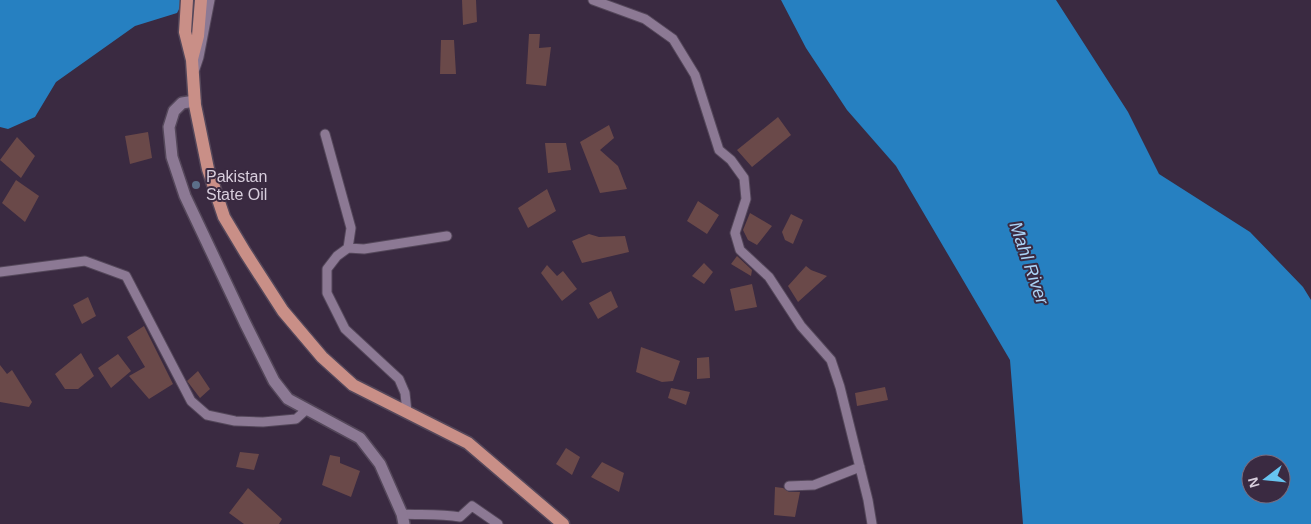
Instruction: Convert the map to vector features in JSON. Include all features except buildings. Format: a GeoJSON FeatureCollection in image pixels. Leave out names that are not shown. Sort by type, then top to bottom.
{"type":"FeatureCollection","features":[{"type":"Feature","properties":{"kind":"main road"},"geometry":{"type":"LineString","coordinates":[[187,0],[185,32],[192,60],[195,102],[208,169],[224,217],[282,311],[322,357],[353,385],[468,443],[563,524]]}},
{"type":"Feature","properties":{"kind":"main road"},"geometry":{"type":"LineString","coordinates":[[192,60],[198,36],[201,0]]}},
{"type":"Feature","properties":{"kind":"main road"},"geometry":{"type":"LineString","coordinates":[[195,102],[182,104],[174,110],[169,127],[172,157],[185,196],[208,247],[274,381],[288,400],[360,438],[380,464],[403,519]]}},
{"type":"Feature","properties":{"kind":"street"},"geometry":{"type":"LineString","coordinates":[[193,74],[200,57],[210,0]]}},
{"type":"Feature","properties":{"kind":"street"},"geometry":{"type":"LineString","coordinates":[[593,0],[645,19],[674,39],[695,76],[719,150],[731,160],[744,178],[746,199],[734,233],[740,250],[769,277],[801,326],[831,360],[840,387],[868,500],[872,524]]}},
{"type":"Feature","properties":{"kind":"street"},"geometry":{"type":"LineString","coordinates":[[325,134],[351,228],[348,248]]}},
{"type":"Feature","properties":{"kind":"street"},"geometry":{"type":"LineString","coordinates":[[407,412],[405,393],[399,379],[345,329],[327,293],[327,269],[336,256],[348,248],[364,249],[447,236]]}},
{"type":"Feature","properties":{"kind":"street"},"geometry":{"type":"LineString","coordinates":[[0,272],[85,261],[126,276],[191,401],[207,415],[236,421],[263,422],[296,419],[307,409]]}},
{"type":"Feature","properties":{"kind":"street"},"geometry":{"type":"LineString","coordinates":[[789,486],[814,485],[860,467]]}},
{"type":"Feature","properties":{"kind":"street"},"geometry":{"type":"LineString","coordinates":[[403,519],[444,514],[460,517],[472,506],[498,524]]}},
{"type":"Feature","properties":{"kind":"water"},"geometry":{"type":"Polygon","coordinates":[[[0,0],[184,0],[177,13],[135,26],[56,82],[35,117],[8,129],[0,127],[0,0]]]}},
{"type":"Feature","properties":{"kind":"water","name":"Mahl River"},"geometry":{"type":"Polygon","coordinates":[[[781,0],[1056,0],[1128,112],[1159,174],[1250,232],[1303,287],[1311,300],[1311,524],[1023,524],[1010,360],[896,166],[847,110],[806,48],[781,0]]]}},
{"type":"Feature","properties":{"kind":"place","name":"Pakistan State Oil"},"geometry":{"type":"Point","coordinates":[196,185]}}]}
